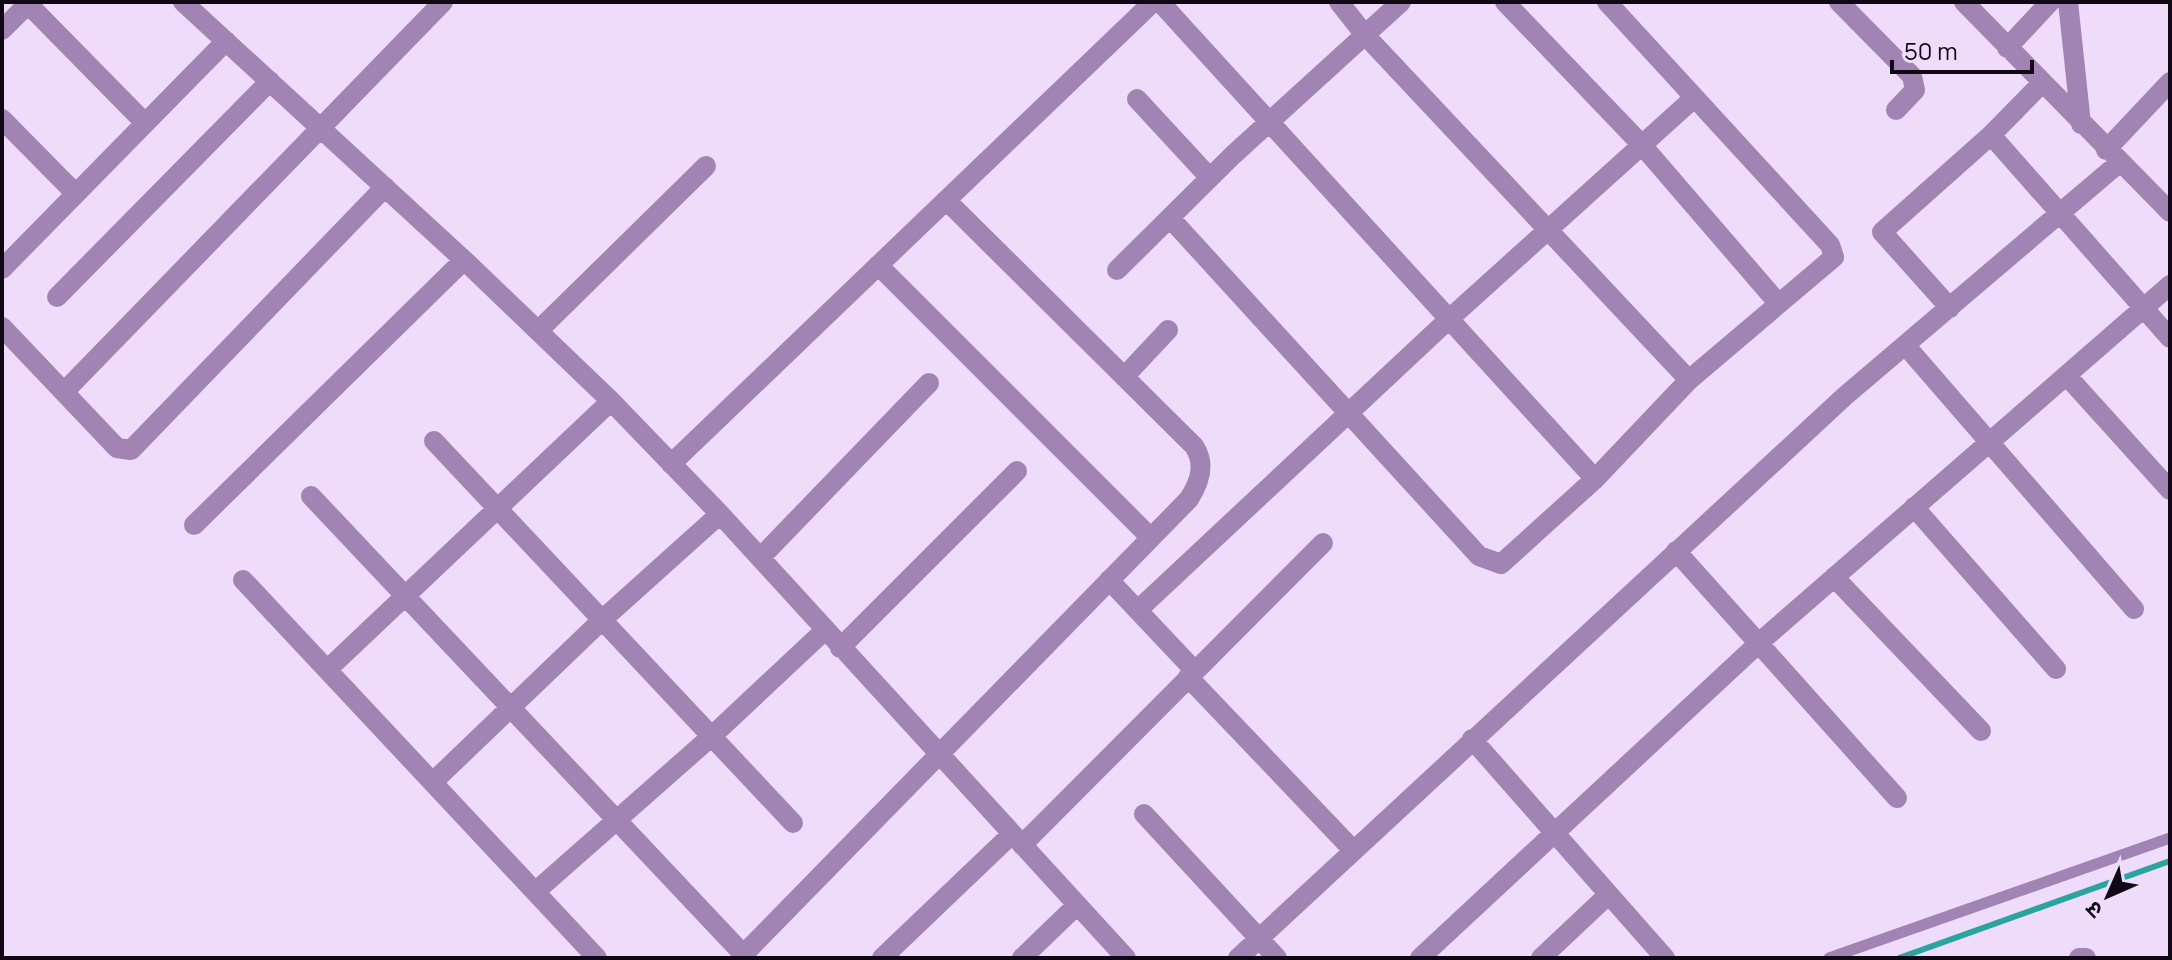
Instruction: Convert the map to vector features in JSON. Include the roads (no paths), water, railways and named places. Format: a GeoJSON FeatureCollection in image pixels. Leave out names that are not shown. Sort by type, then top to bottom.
{"type":"FeatureCollection","features":[{"type":"Feature","properties":{"kind":"street"},"geometry":{"type":"LineString","coordinates":[[183,2],[464,260],[611,401],[720,514],[1126,958]]}},
{"type":"Feature","properties":{"kind":"street"},"geometry":{"type":"LineString","coordinates":[[64,392],[443,2]]}},
{"type":"Feature","properties":{"kind":"street"},"geometry":{"type":"LineString","coordinates":[[671,464],[1153,2]]}},
{"type":"Feature","properties":{"kind":"street"},"geometry":{"type":"LineString","coordinates":[[1160,2],[1595,479]]}},
{"type":"Feature","properties":{"kind":"street"},"geometry":{"type":"LineString","coordinates":[[1339,2],[1365,35],[1689,380]]}},
{"type":"Feature","properties":{"kind":"street"},"geometry":{"type":"LineString","coordinates":[[1117,270],[1210,178],[1401,2]]}},
{"type":"Feature","properties":{"kind":"street"},"geometry":{"type":"LineString","coordinates":[[1505,2],[1641,144],[1778,303]]}},
{"type":"Feature","properties":{"kind":"street"},"geometry":{"type":"LineString","coordinates":[[1170,218],[1479,556],[1490,563],[1501,564],[1595,479],[1689,380],[1832,261],[1834,251],[1607,2]]}},
{"type":"Feature","properties":{"kind":"street"},"geometry":{"type":"LineString","coordinates":[[1839,2],[1915,83],[1915,90],[1896,110]]}},
{"type":"Feature","properties":{"kind":"street"},"geometry":{"type":"LineString","coordinates":[[1964,2],[2041,84],[2170,212]]}},
{"type":"Feature","properties":{"kind":"street"},"geometry":{"type":"LineString","coordinates":[[2007,48],[2050,2]]}},
{"type":"Feature","properties":{"kind":"street"},"geometry":{"type":"LineString","coordinates":[[2068,2],[2081,124]]}},
{"type":"Feature","properties":{"kind":"street"},"geometry":{"type":"LineString","coordinates":[[2,30],[29,3],[145,123]]}},
{"type":"Feature","properties":{"kind":"street"},"geometry":{"type":"LineString","coordinates":[[3,265],[226,41]]}},
{"type":"Feature","properties":{"kind":"street"},"geometry":{"type":"LineString","coordinates":[[57,297],[270,81]]}},
{"type":"Feature","properties":{"kind":"street"},"geometry":{"type":"LineString","coordinates":[[1238,958],[1352,849],[1845,396],[2058,214],[2113,157],[2170,82]]}},
{"type":"Feature","properties":{"kind":"street"},"geometry":{"type":"LineString","coordinates":[[1950,308],[1882,232],[1991,135],[2041,84]]}},
{"type":"Feature","properties":{"kind":"street"},"geometry":{"type":"LineString","coordinates":[[1139,609],[1448,320],[1694,98]]}},
{"type":"Feature","properties":{"kind":"street"},"geometry":{"type":"LineString","coordinates":[[1137,99],[1210,178]]}},
{"type":"Feature","properties":{"kind":"street"},"geometry":{"type":"LineString","coordinates":[[2,119],[76,194]]}},
{"type":"Feature","properties":{"kind":"street"},"geometry":{"type":"LineString","coordinates":[[1991,135],[2170,338]]}},
{"type":"Feature","properties":{"kind":"street"},"geometry":{"type":"LineString","coordinates":[[538,331],[706,166]]}},
{"type":"Feature","properties":{"kind":"street"},"geometry":{"type":"LineString","coordinates":[[2,327],[117,448],[131,450],[385,187]]}},
{"type":"Feature","properties":{"kind":"street"},"geometry":{"type":"LineString","coordinates":[[311,496],[742,956],[1189,499],[1199,478],[1201,456],[946,200]]}},
{"type":"Feature","properties":{"kind":"street"},"geometry":{"type":"LineString","coordinates":[[194,525],[464,260]]}},
{"type":"Feature","properties":{"kind":"street"},"geometry":{"type":"LineString","coordinates":[[878,265],[1151,538]]}},
{"type":"Feature","properties":{"kind":"street"},"geometry":{"type":"LineString","coordinates":[[1420,958],[1760,642],[2170,285]]}},
{"type":"Feature","properties":{"kind":"street"},"geometry":{"type":"LineString","coordinates":[[1124,377],[1168,330]]}},
{"type":"Feature","properties":{"kind":"street"},"geometry":{"type":"LineString","coordinates":[[1906,346],[2134,609]]}},
{"type":"Feature","properties":{"kind":"street"},"geometry":{"type":"LineString","coordinates":[[2067,376],[2170,490]]}},
{"type":"Feature","properties":{"kind":"street"},"geometry":{"type":"LineString","coordinates":[[760,558],[929,383]]}},
{"type":"Feature","properties":{"kind":"street"},"geometry":{"type":"LineString","coordinates":[[328,669],[611,401]]}},
{"type":"Feature","properties":{"kind":"street"},"geometry":{"type":"LineString","coordinates":[[434,441],[793,823]]}},
{"type":"Feature","properties":{"kind":"street"},"geometry":{"type":"LineString","coordinates":[[840,648],[1017,471]]}},
{"type":"Feature","properties":{"kind":"street"},"geometry":{"type":"LineString","coordinates":[[1914,507],[2056,669]]}},
{"type":"Feature","properties":{"kind":"street"},"geometry":{"type":"LineString","coordinates":[[433,782],[602,620],[720,514]]}},
{"type":"Feature","properties":{"kind":"street"},"geometry":{"type":"LineString","coordinates":[[882,958],[1017,840],[1323,543]]}},
{"type":"Feature","properties":{"kind":"street"},"geometry":{"type":"LineString","coordinates":[[1676,551],[1897,798]]}},
{"type":"Feature","properties":{"kind":"street"},"geometry":{"type":"LineString","coordinates":[[1834,577],[1981,731]]}},
{"type":"Feature","properties":{"kind":"street"},"geometry":{"type":"LineString","coordinates":[[243,580],[597,958]]}},
{"type":"Feature","properties":{"kind":"street"},"geometry":{"type":"LineString","coordinates":[[1109,580],[1139,609],[1191,673],[1352,849]]}},
{"type":"Feature","properties":{"kind":"street"},"geometry":{"type":"LineString","coordinates":[[535,892],[712,736],[824,631]]}},
{"type":"Feature","properties":{"kind":"street"},"geometry":{"type":"LineString","coordinates":[[1472,739],[1665,958]]}},
{"type":"Feature","properties":{"kind":"street"},"geometry":{"type":"LineString","coordinates":[[1144,814],[1277,958]]}},
{"type":"Feature","properties":{"kind":"street"},"geometry":{"type":"LineString","coordinates":[[1541,958],[1608,895]]}},
{"type":"Feature","properties":{"kind":"street"},"geometry":{"type":"LineString","coordinates":[[1022,958],[1077,905]]}},
{"type":"Feature","properties":{"kind":"street"},"geometry":{"type":"LineString","coordinates":[[2079,958],[2086,958]]}},
{"type":"Feature","properties":{"kind":"lane"},"geometry":{"type":"LineString","coordinates":[[1829,958],[2170,838]]}},
{"type":"Feature","properties":{"kind":"waterway"},"geometry":{"type":"LineString","coordinates":[[1899,958],[2170,861]]}}]}
